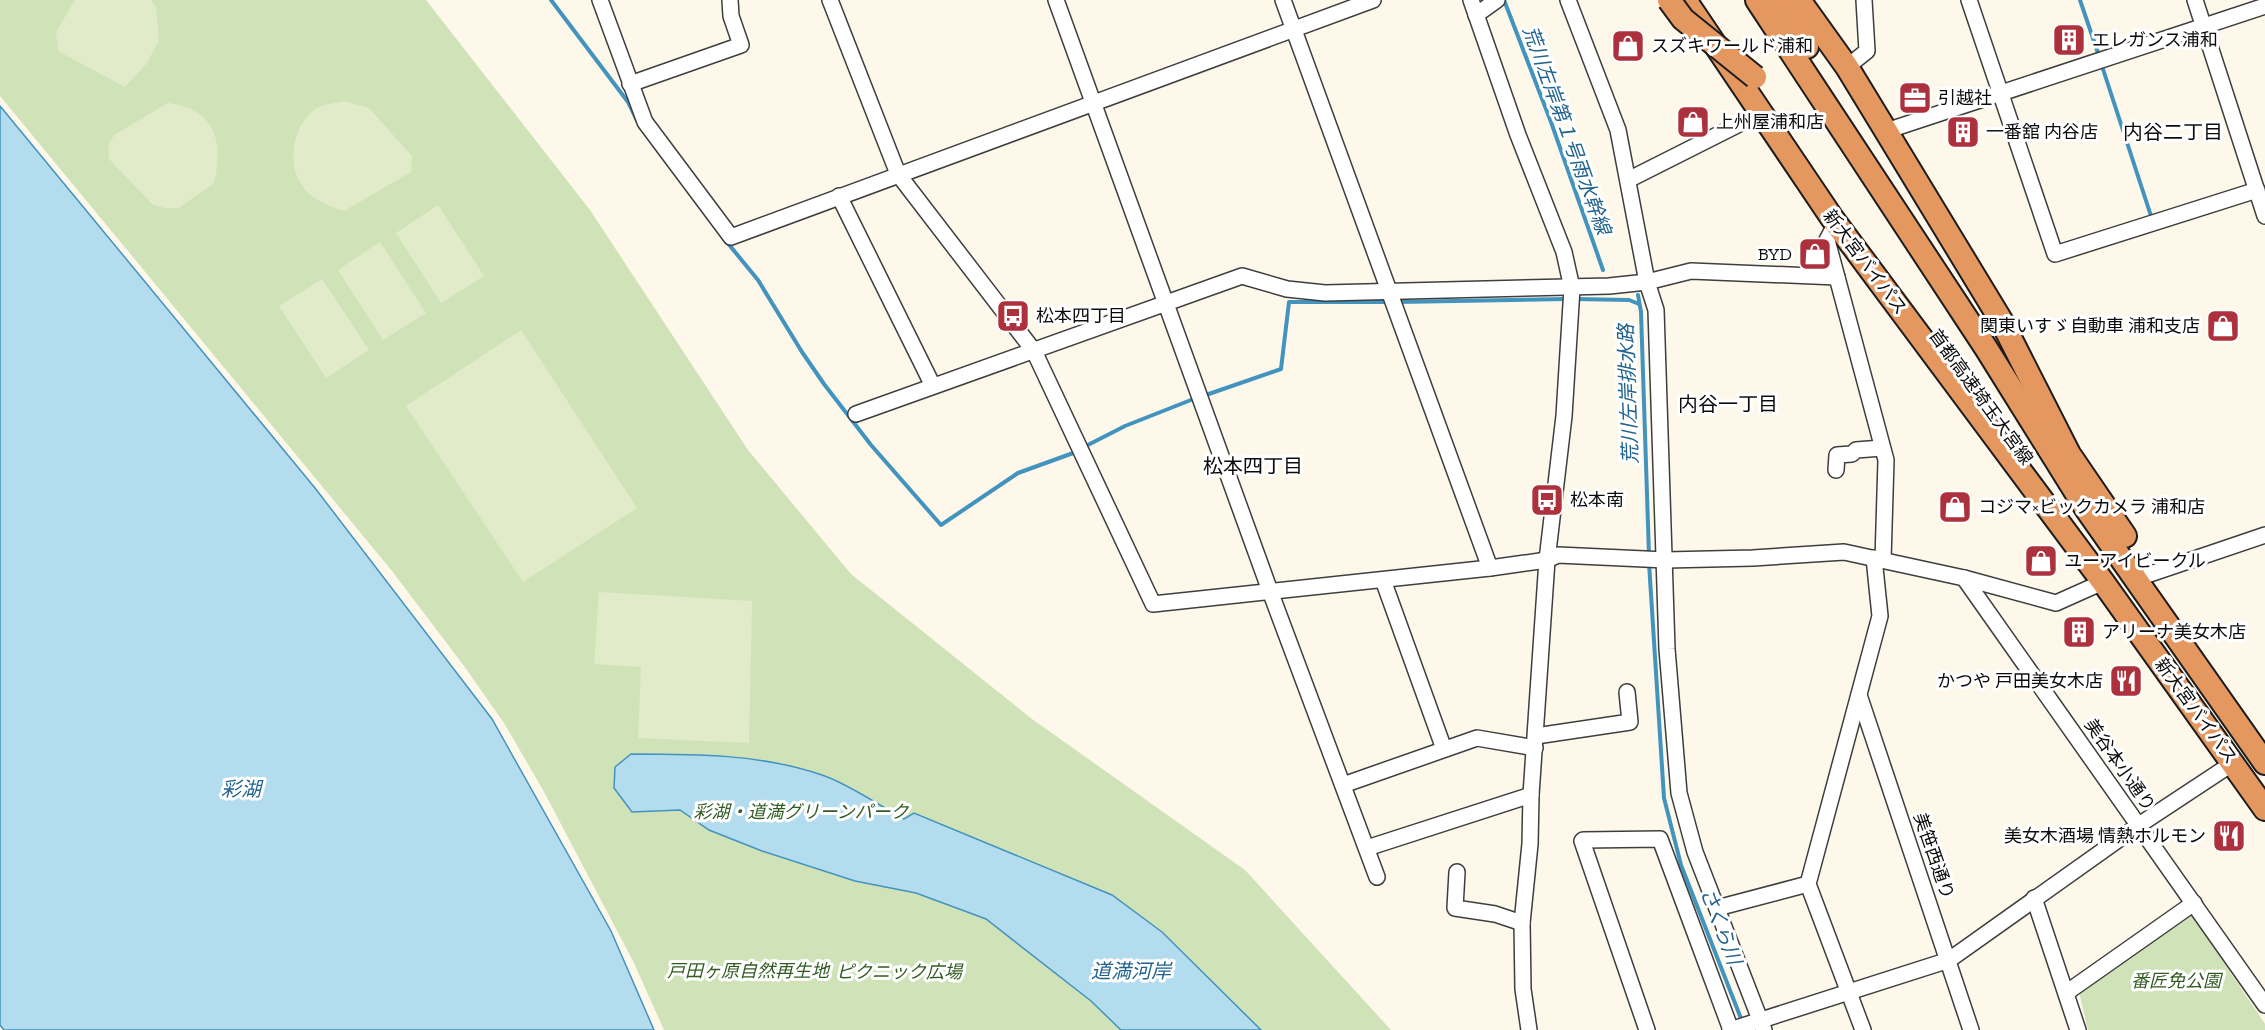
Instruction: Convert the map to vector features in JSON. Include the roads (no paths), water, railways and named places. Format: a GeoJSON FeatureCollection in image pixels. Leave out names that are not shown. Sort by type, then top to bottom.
{"type":"FeatureCollection","features":[{"type":"Feature","properties":{"kind":"highway"},"geometry":{"type":"LineString","coordinates":[[1669,0],[1683,19],[1755,77]]}},
{"type":"Feature","properties":{"kind":"highway","name":"新大宮バイパス"},"geometry":{"type":"LineString","coordinates":[[1685,0],[1836,223],[2103,582],[2265,809]]}},
{"type":"Feature","properties":{"kind":"highway","name":"首都高速埼玉大宮線"},"geometry":{"type":"LineString","coordinates":[[1703,0],[1844,210],[2070,518],[2265,790]]}},
{"type":"Feature","properties":{"kind":"highway","name":"首都高速埼玉大宮線"},"geometry":{"type":"LineString","coordinates":[[1757,0],[1986,348],[2088,510],[2265,763]]}},
{"type":"Feature","properties":{"kind":"highway"},"geometry":{"type":"LineString","coordinates":[[1777,0],[1926,231],[1986,348]]}},
{"type":"Feature","properties":{"kind":"highway"},"geometry":{"type":"LineString","coordinates":[[1799,0],[1847,67],[2002,322],[2069,454],[2265,738]]}},
{"type":"Feature","properties":{"kind":"street"},"geometry":{"type":"LineString","coordinates":[[600,0],[645,122],[731,237],[1373,0]]}},
{"type":"Feature","properties":{"kind":"street"},"geometry":{"type":"LineString","coordinates":[[630,84],[741,45],[731,15],[730,0]]}},
{"type":"Feature","properties":{"kind":"street"},"geometry":{"type":"LineString","coordinates":[[830,0],[898,174],[1034,351],[1153,604],[1490,568],[1547,560],[1558,555],[1662,560],[1753,558],[1845,552],[1964,578],[2056,603],[2103,582]]}},
{"type":"Feature","properties":{"kind":"street"},"geometry":{"type":"LineString","coordinates":[[1283,0],[1490,568]]}},
{"type":"Feature","properties":{"kind":"street"},"geometry":{"type":"LineString","coordinates":[[1497,0],[1473,7],[1518,135],[1564,252],[1572,296],[1564,416],[1547,560],[1531,795],[1535,844],[1522,923],[1523,989],[1529,1030]]}},
{"type":"Feature","properties":{"kind":"street"},"geometry":{"type":"LineString","coordinates":[[1568,0],[1618,130],[1645,282],[1656,310],[1662,560],[1679,793],[1695,852],[1759,1024]]}},
{"type":"Feature","properties":{"kind":"street"},"geometry":{"type":"LineString","coordinates":[[1847,67],[1867,51],[1864,0]]}},
{"type":"Feature","properties":{"kind":"street"},"geometry":{"type":"LineString","coordinates":[[1969,0],[2055,254],[2257,190]]}},
{"type":"Feature","properties":{"kind":"street"},"geometry":{"type":"LineString","coordinates":[[2195,0],[2265,216]]}},
{"type":"Feature","properties":{"kind":"street"},"geometry":{"type":"LineString","coordinates":[[1061,1],[1094,102],[1166,304],[1377,877]]}},
{"type":"Feature","properties":{"kind":"street"},"geometry":{"type":"LineString","coordinates":[[1886,131],[2265,6]]}},
{"type":"Feature","properties":{"kind":"street"},"geometry":{"type":"LineString","coordinates":[[1628,180],[1761,112]]}},
{"type":"Feature","properties":{"kind":"street"},"geometry":{"type":"LineString","coordinates":[[839,196],[933,386]]}},
{"type":"Feature","properties":{"kind":"street"},"geometry":{"type":"LineString","coordinates":[[1836,223],[1827,240],[1886,460],[1878,559],[1880,616],[1808,884],[1863,1030]]}},
{"type":"Feature","properties":{"kind":"street"},"geometry":{"type":"LineString","coordinates":[[856,414],[1242,276],[1287,289],[1393,299],[1572,296],[1609,286],[1645,282],[1691,271],[1837,277]]}},
{"type":"Feature","properties":{"kind":"street"},"geometry":{"type":"LineString","coordinates":[[1836,470],[1837,455],[1852,454],[1856,450],[1882,448]]}},
{"type":"Feature","properties":{"kind":"street"},"geometry":{"type":"LineString","coordinates":[[2150,574],[2265,535]]}},
{"type":"Feature","properties":{"kind":"street","name":"美谷本小通り"},"geometry":{"type":"LineString","coordinates":[[1964,578],[2265,1005]]}},
{"type":"Feature","properties":{"kind":"street"},"geometry":{"type":"LineString","coordinates":[[1383,579],[1444,749]]}},
{"type":"Feature","properties":{"kind":"street"},"geometry":{"type":"LineString","coordinates":[[1343,785],[1477,738],[1535,742],[1630,722],[1628,692]]}},
{"type":"Feature","properties":{"kind":"street","name":"美笹西通り"},"geometry":{"type":"LineString","coordinates":[[1860,695],[1971,1030]]}},
{"type":"Feature","properties":{"kind":"street"},"geometry":{"type":"LineString","coordinates":[[1647,1030],[1582,841],[1660,839],[1732,1029],[1759,1024],[1848,992],[1949,960],[2139,825],[2233,763]]}},
{"type":"Feature","properties":{"kind":"street"},"geometry":{"type":"LineString","coordinates":[[1366,848],[1531,795]]}},
{"type":"Feature","properties":{"kind":"street"},"geometry":{"type":"LineString","coordinates":[[1456,872],[1455,908],[1495,915],[1522,923]]}},
{"type":"Feature","properties":{"kind":"street"},"geometry":{"type":"LineString","coordinates":[[1717,908],[1808,884]]}},
{"type":"Feature","properties":{"kind":"street"},"geometry":{"type":"LineString","coordinates":[[2034,898],[2078,1030]]}},
{"type":"Feature","properties":{"kind":"street"},"geometry":{"type":"LineString","coordinates":[[2066,993],[2194,903]]}},
{"type":"Feature","properties":{"kind":"water","name":"彩湖"},"geometry":{"type":"Polygon","coordinates":[[[0,106],[315,488],[492,719],[611,931],[654,1030],[4,1030],[0,1025],[0,106]]]}},
{"type":"Feature","properties":{"kind":"water","name":"道満河岸"},"geometry":{"type":"Polygon","coordinates":[[[631,754],[679,754],[752,759],[799,768],[842,783],[904,819],[914,813],[1112,895],[1162,932],[1261,1030],[1121,1030],[1091,1001],[986,919],[916,893],[855,881],[762,851],[709,830],[680,810],[632,812],[614,788],[615,767],[631,754]]]}},
{"type":"Feature","properties":{"kind":"waterway"},"geometry":{"type":"LineString","coordinates":[[551,0],[628,102],[640,127]]}},
{"type":"Feature","properties":{"kind":"waterway","name":"荒川左岸第１号雨水幹線"},"geometry":{"type":"LineString","coordinates":[[1504,0],[1551,122],[1603,270]]}},
{"type":"Feature","properties":{"kind":"waterway"},"geometry":{"type":"LineString","coordinates":[[2080,0],[2099,56]]}},
{"type":"Feature","properties":{"kind":"waterway"},"geometry":{"type":"LineString","coordinates":[[2101,63],[2152,219]]}},
{"type":"Feature","properties":{"kind":"waterway"},"geometry":{"type":"LineString","coordinates":[[726,241],[758,280],[824,384],[871,445],[941,525],[1018,473],[1076,452]]}},
{"type":"Feature","properties":{"kind":"waterway","name":"荒川左岸排水路"},"geometry":{"type":"LineString","coordinates":[[1638,295],[1641,312],[1649,555]]}},
{"type":"Feature","properties":{"kind":"waterway","name":"荒川左岸排水路"},"geometry":{"type":"LineString","coordinates":[[1397,302],[1567,299]]}},
{"type":"Feature","properties":{"kind":"waterway","name":"荒川左岸排水路"},"geometry":{"type":"LineString","coordinates":[[1574,299],[1629,300],[1639,304]]}},
{"type":"Feature","properties":{"kind":"waterway"},"geometry":{"type":"LineString","coordinates":[[1203,396],[1281,369],[1289,302],[1390,302]]}},
{"type":"Feature","properties":{"kind":"waterway"},"geometry":{"type":"LineString","coordinates":[[1082,448],[1125,426],[1196,398]]}},
{"type":"Feature","properties":{"kind":"waterway","name":"荒川左岸排水路"},"geometry":{"type":"LineString","coordinates":[[1649,563],[1664,798],[1681,865],[1742,1021]]}},
{"type":"Feature","properties":{"kind":"place","name":"エレガンス浦和"},"geometry":{"type":"Point","coordinates":[2069,40]}},
{"type":"Feature","properties":{"kind":"place","name":"スズキワールド浦和"},"geometry":{"type":"Point","coordinates":[1628,46]}},
{"type":"Feature","properties":{"kind":"place","name":"引越社"},"geometry":{"type":"Point","coordinates":[1915,98]}},
{"type":"Feature","properties":{"kind":"place","name":"上州屋浦和店"},"geometry":{"type":"Point","coordinates":[1693,122]}},
{"type":"Feature","properties":{"kind":"place","name":"一番舘 内谷店"},"geometry":{"type":"Point","coordinates":[1963,132]}},
{"type":"Feature","properties":{"kind":"place","name":"BYD"},"geometry":{"type":"Point","coordinates":[1815,254]}},
{"type":"Feature","properties":{"kind":"place","name":"松本四丁目"},"geometry":{"type":"Point","coordinates":[1013,316]}},
{"type":"Feature","properties":{"kind":"place","name":"関東いすゞ自動車 浦和支店"},"geometry":{"type":"Point","coordinates":[2223,326]}},
{"type":"Feature","properties":{"kind":"place","name":"松本南"},"geometry":{"type":"Point","coordinates":[1547,500]}},
{"type":"Feature","properties":{"kind":"place","name":"コジマ×ビックカメラ 浦和店"},"geometry":{"type":"Point","coordinates":[1955,507]}},
{"type":"Feature","properties":{"kind":"place","name":"ユーアイビークル"},"geometry":{"type":"Point","coordinates":[2041,561]}},
{"type":"Feature","properties":{"kind":"place","name":"アリーナ美女木店"},"geometry":{"type":"Point","coordinates":[2079,632]}},
{"type":"Feature","properties":{"kind":"place","name":"かつや 戸田美女木店"},"geometry":{"type":"Point","coordinates":[2126,681]}},
{"type":"Feature","properties":{"kind":"place","name":"美女木酒場 情熱ホルモン"},"geometry":{"type":"Point","coordinates":[2229,836]}},
{"type":"Feature","properties":{"kind":"district","name":"内谷二丁目"},"geometry":{"type":"Point","coordinates":[2173,132]}},
{"type":"Feature","properties":{"kind":"district","name":"内谷一丁目"},"geometry":{"type":"Point","coordinates":[1728,404]}},
{"type":"Feature","properties":{"kind":"district","name":"松本四丁目"},"geometry":{"type":"Point","coordinates":[1253,466]}},
{"type":"Feature","properties":{"kind":"park label","name":"彩湖・道満グリーンパーク"},"geometry":{"type":"Point","coordinates":[801,812]}},
{"type":"Feature","properties":{"kind":"park label","name":"戸田ヶ原自然再生地"},"geometry":{"type":"Point","coordinates":[748,971]}},
{"type":"Feature","properties":{"kind":"park label","name":"ピクニック広場"},"geometry":{"type":"Point","coordinates":[899,972]}},
{"type":"Feature","properties":{"kind":"park label","name":"番匠免公園"},"geometry":{"type":"Point","coordinates":[2176,981]}},
{"type":"Feature","properties":{"kind":"water label","name":"さくら川"},"geometry":{"type":"Point","coordinates":[1721,926]}}]}
